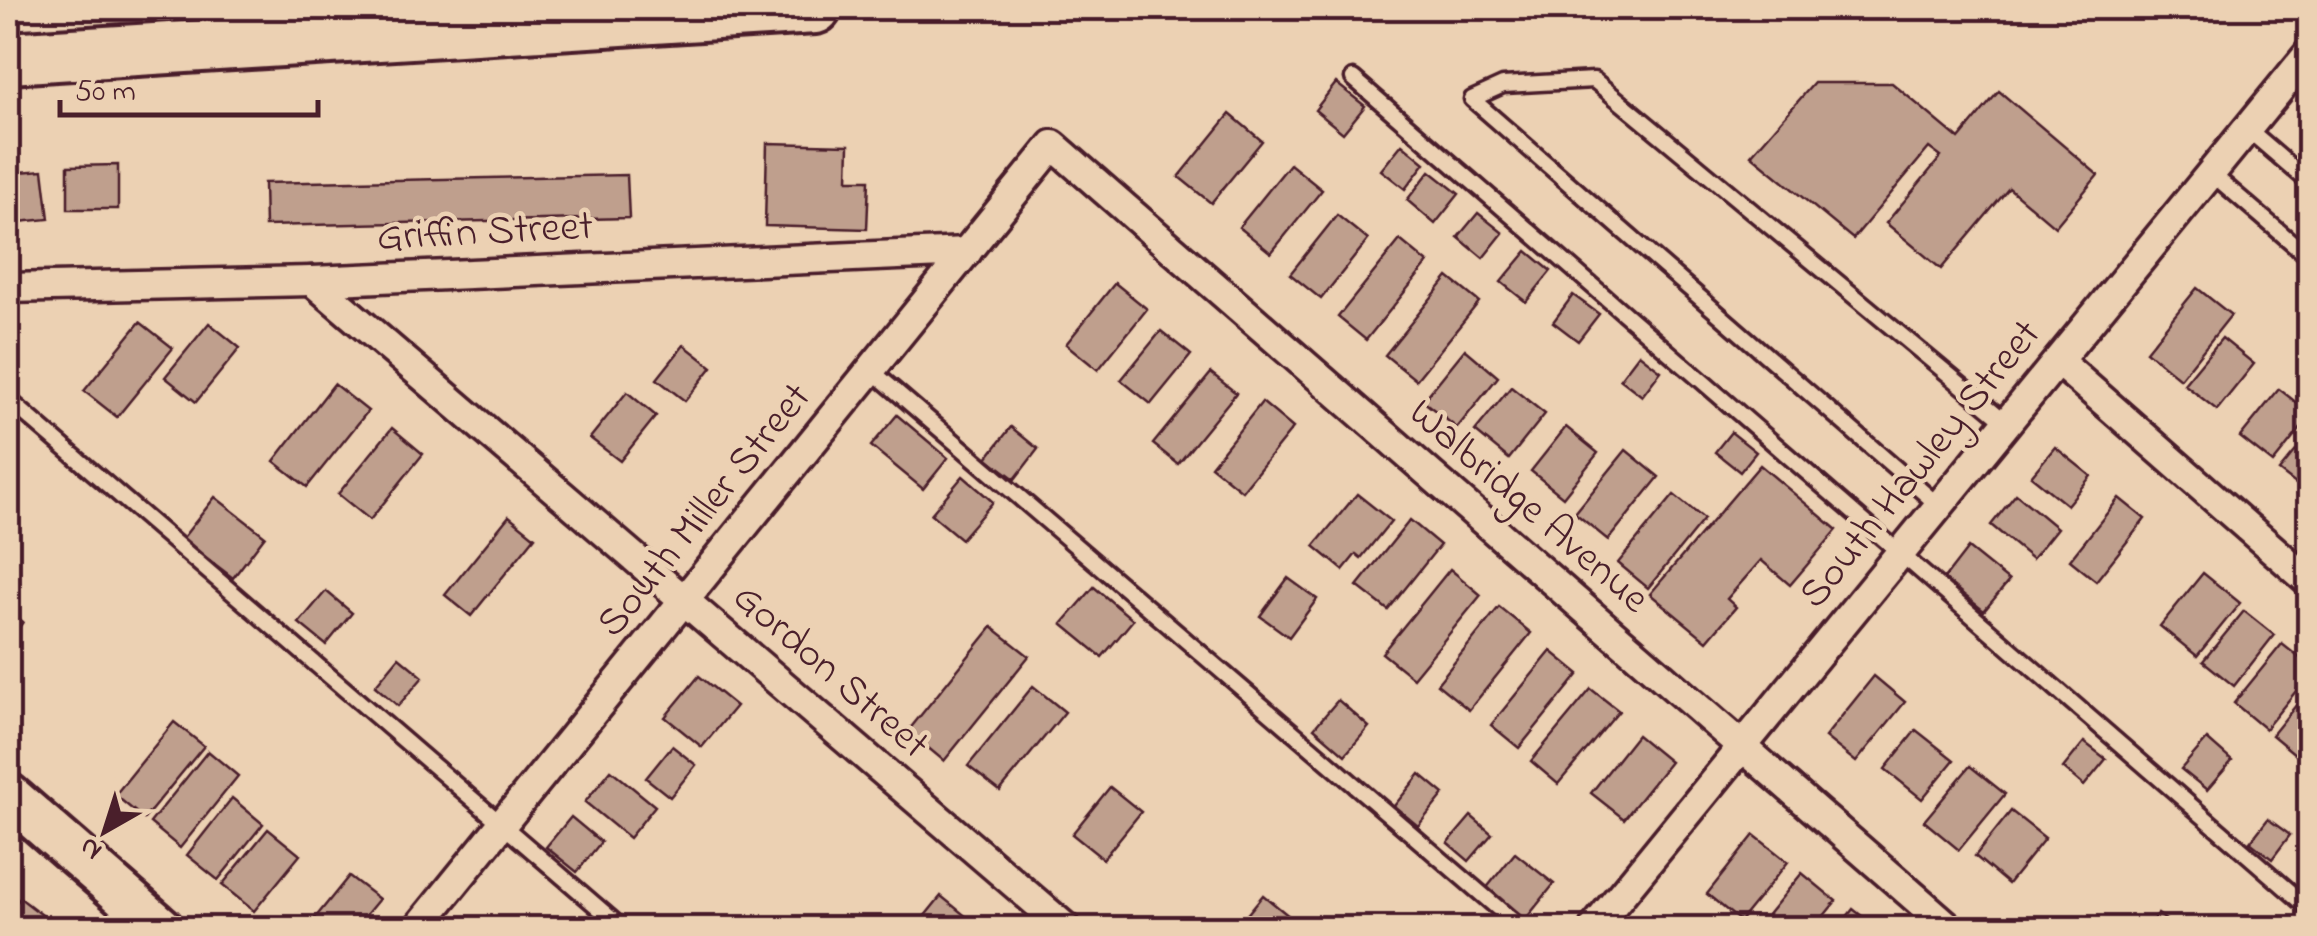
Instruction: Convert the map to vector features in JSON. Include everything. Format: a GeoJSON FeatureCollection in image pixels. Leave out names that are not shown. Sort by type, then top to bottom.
{"type":"FeatureCollection","features":[{"type":"Feature","properties":{"kind":"highway"},"geometry":{"type":"LineString","coordinates":[[8,58],[815,8]]}},
{"type":"Feature","properties":{"kind":"main road"},"geometry":{"type":"LineString","coordinates":[[8,795],[161,928]]}},
{"type":"Feature","properties":{"kind":"street","name":"South Hawley Street"},"geometry":{"type":"LineString","coordinates":[[1594,928],[2310,52]]}},
{"type":"Feature","properties":{"kind":"street","name":"South Miller Street"},"geometry":{"type":"LineString","coordinates":[[418,928],[1054,145]]}},
{"type":"Feature","properties":{"kind":"street","name":"Walbridge Avenue"},"geometry":{"type":"LineString","coordinates":[[1054,145],[1950,928]]}},
{"type":"Feature","properties":{"kind":"street","name":"Griffin Street"},"geometry":{"type":"LineString","coordinates":[[8,288],[312,281],[967,252]]}},
{"type":"Feature","properties":{"kind":"street","name":"Gordon Street"},"geometry":{"type":"LineString","coordinates":[[312,281],[1066,928]]}},
{"type":"Feature","properties":{"kind":"street"},"geometry":{"type":"LineString","coordinates":[[2058,361],[2310,582]]}},
{"type":"Feature","properties":{"kind":"lane"},"geometry":{"type":"LineString","coordinates":[[1352,78],[2310,909]]}},
{"type":"Feature","properties":{"kind":"lane"},"geometry":{"type":"LineString","coordinates":[[1939,506],[1472,99],[1503,85],[1594,80],[2007,423]]}},
{"type":"Feature","properties":{"kind":"lane"},"geometry":{"type":"LineString","coordinates":[[2247,130],[2310,183]]}},
{"type":"Feature","properties":{"kind":"lane"},"geometry":{"type":"LineString","coordinates":[[2210,174],[2310,258]]}},
{"type":"Feature","properties":{"kind":"lane"},"geometry":{"type":"LineString","coordinates":[[871,370],[1522,928]]}},
{"type":"Feature","properties":{"kind":"lane"},"geometry":{"type":"LineString","coordinates":[[8,399],[622,928]]}},
{"type":"Feature","properties":{"kind":"building"},"geometry":{"type":"Polygon","coordinates":[[[1336,83],[1365,106],[1343,133],[1315,110],[1336,83]]]}},
{"type":"Feature","properties":{"kind":"building"},"geometry":{"type":"Polygon","coordinates":[[[1814,83],[1892,83],[1959,139],[1999,91],[2098,175],[2055,227],[2009,188],[1941,269],[1886,223],[1941,157],[1929,148],[1853,239],[1751,155],[1814,83]]]}},
{"type":"Feature","properties":{"kind":"building"},"geometry":{"type":"Polygon","coordinates":[[[1230,114],[1262,141],[1211,203],[1179,177],[1230,114]]]}},
{"type":"Feature","properties":{"kind":"building"},"geometry":{"type":"Polygon","coordinates":[[[767,143],[849,145],[848,180],[869,180],[867,229],[765,226],[767,143]]]}},
{"type":"Feature","properties":{"kind":"building"},"geometry":{"type":"Polygon","coordinates":[[[1402,144],[1425,163],[1405,189],[1381,170],[1402,144]]]}},
{"type":"Feature","properties":{"kind":"building"},"geometry":{"type":"Polygon","coordinates":[[[1290,164],[1322,190],[1271,253],[1239,227],[1290,164]]]}},
{"type":"Feature","properties":{"kind":"building"},"geometry":{"type":"Polygon","coordinates":[[[118,165],[118,209],[68,209],[68,166],[118,165]]]}},
{"type":"Feature","properties":{"kind":"building"},"geometry":{"type":"Polygon","coordinates":[[[43,170],[49,219],[8,223],[8,173],[43,170]]]}},
{"type":"Feature","properties":{"kind":"building"},"geometry":{"type":"Polygon","coordinates":[[[1430,171],[1459,194],[1435,224],[1407,200],[1430,171]]]}},
{"type":"Feature","properties":{"kind":"building"},"geometry":{"type":"Polygon","coordinates":[[[627,175],[629,218],[265,226],[264,183],[627,175]]]}},
{"type":"Feature","properties":{"kind":"building"},"geometry":{"type":"Polygon","coordinates":[[[1478,213],[1503,233],[1483,258],[1458,237],[1478,213]]]}},
{"type":"Feature","properties":{"kind":"building"},"geometry":{"type":"Polygon","coordinates":[[[1337,215],[1368,240],[1321,299],[1290,274],[1337,215]]]}},
{"type":"Feature","properties":{"kind":"building"},"geometry":{"type":"Polygon","coordinates":[[[1400,240],[1428,263],[1366,340],[1338,317],[1400,240]]]}},
{"type":"Feature","properties":{"kind":"building"},"geometry":{"type":"Polygon","coordinates":[[[1527,251],[1551,271],[1526,302],[1501,282],[1527,251]]]}},
{"type":"Feature","properties":{"kind":"building"},"geometry":{"type":"Polygon","coordinates":[[[1448,277],[1479,302],[1416,380],[1385,355],[1448,277]]]}},
{"type":"Feature","properties":{"kind":"building"},"geometry":{"type":"Polygon","coordinates":[[[1115,283],[1147,309],[1098,370],[1066,344],[1115,283]]]}},
{"type":"Feature","properties":{"kind":"building"},"geometry":{"type":"Polygon","coordinates":[[[2197,288],[2231,315],[2180,379],[2146,351],[2197,288]]]}},
{"type":"Feature","properties":{"kind":"building"},"geometry":{"type":"Polygon","coordinates":[[[1573,295],[1599,314],[1578,341],[1553,322],[1573,295]]]}},
{"type":"Feature","properties":{"kind":"building"},"geometry":{"type":"Polygon","coordinates":[[[140,322],[173,348],[117,417],[84,391],[140,322]]]}},
{"type":"Feature","properties":{"kind":"building"},"geometry":{"type":"Polygon","coordinates":[[[209,323],[240,348],[196,402],[165,377],[209,323]]]}},
{"type":"Feature","properties":{"kind":"building"},"geometry":{"type":"Polygon","coordinates":[[[1161,331],[1191,355],[1151,404],[1121,380],[1161,331]]]}},
{"type":"Feature","properties":{"kind":"building"},"geometry":{"type":"Polygon","coordinates":[[[2222,338],[2254,364],[2217,410],[2184,384],[2222,338]]]}},
{"type":"Feature","properties":{"kind":"building"},"geometry":{"type":"Polygon","coordinates":[[[684,345],[712,367],[685,401],[657,379],[684,345]]]}},
{"type":"Feature","properties":{"kind":"building"},"geometry":{"type":"Polygon","coordinates":[[[1465,349],[1498,377],[1457,428],[1423,401],[1465,349]]]}},
{"type":"Feature","properties":{"kind":"building"},"geometry":{"type":"Polygon","coordinates":[[[1639,354],[1661,371],[1642,396],[1620,379],[1639,354]]]}},
{"type":"Feature","properties":{"kind":"building"},"geometry":{"type":"Polygon","coordinates":[[[1211,373],[1236,393],[1178,464],[1153,444],[1211,373]]]}},
{"type":"Feature","properties":{"kind":"building"},"geometry":{"type":"Polygon","coordinates":[[[334,384],[368,411],[307,487],[274,461],[334,384]]]}},
{"type":"Feature","properties":{"kind":"building"},"geometry":{"type":"Polygon","coordinates":[[[1511,387],[1545,414],[1509,459],[1475,431],[1511,387]]]}},
{"type":"Feature","properties":{"kind":"building"},"geometry":{"type":"Polygon","coordinates":[[[2279,389],[2310,417],[2273,463],[2240,437],[2279,389]]]}},
{"type":"Feature","properties":{"kind":"building"},"geometry":{"type":"Polygon","coordinates":[[[627,392],[656,416],[620,461],[590,438],[627,392]]]}},
{"type":"Feature","properties":{"kind":"building"},"geometry":{"type":"Polygon","coordinates":[[[1262,402],[1293,428],[1242,491],[1211,466],[1262,402]]]}},
{"type":"Feature","properties":{"kind":"building"},"geometry":{"type":"Polygon","coordinates":[[[897,415],[948,458],[923,489],[871,446],[897,415]]]}},
{"type":"Feature","properties":{"kind":"building"},"geometry":{"type":"Polygon","coordinates":[[[1011,427],[1038,449],[1015,479],[987,458],[1011,427]]]}},
{"type":"Feature","properties":{"kind":"building"},"geometry":{"type":"Polygon","coordinates":[[[1566,427],[1598,453],[1563,497],[1531,471],[1566,427]]]}},
{"type":"Feature","properties":{"kind":"building"},"geometry":{"type":"Polygon","coordinates":[[[392,428],[423,454],[370,520],[338,494],[392,428]]]}},
{"type":"Feature","properties":{"kind":"building"},"geometry":{"type":"Polygon","coordinates":[[[1731,432],[1756,452],[1740,472],[1715,452],[1731,432]]]}},
{"type":"Feature","properties":{"kind":"building"},"geometry":{"type":"Polygon","coordinates":[[[2310,434],[2310,495],[2279,471],[2310,434]]]}},
{"type":"Feature","properties":{"kind":"building"},"geometry":{"type":"Polygon","coordinates":[[[2055,447],[2091,476],[2067,505],[2031,476],[2055,447]]]}},
{"type":"Feature","properties":{"kind":"building"},"geometry":{"type":"Polygon","coordinates":[[[1626,450],[1659,477],[1608,540],[1575,513],[1626,450]]]}},
{"type":"Feature","properties":{"kind":"building"},"geometry":{"type":"Polygon","coordinates":[[[1760,465],[1837,530],[1790,585],[1761,560],[1727,599],[1736,607],[1707,641],[1650,594],[1760,465]]]}},
{"type":"Feature","properties":{"kind":"building"},"geometry":{"type":"Polygon","coordinates":[[[963,476],[993,502],[961,539],[931,514],[963,476]]]}},
{"type":"Feature","properties":{"kind":"building"},"geometry":{"type":"Polygon","coordinates":[[[1357,494],[1391,521],[1361,558],[1356,554],[1343,570],[1314,546],[1357,494]]]}},
{"type":"Feature","properties":{"kind":"building"},"geometry":{"type":"Polygon","coordinates":[[[2016,494],[2057,528],[2032,559],[1991,525],[2016,494]]]}},
{"type":"Feature","properties":{"kind":"building"},"geometry":{"type":"Polygon","coordinates":[[[1674,495],[1704,519],[1648,588],[1618,563],[1674,495]]]}},
{"type":"Feature","properties":{"kind":"building"},"geometry":{"type":"Polygon","coordinates":[[[215,497],[265,536],[233,578],[182,539],[215,497]]]}},
{"type":"Feature","properties":{"kind":"building"},"geometry":{"type":"Polygon","coordinates":[[[2119,498],[2145,519],[2096,581],[2070,560],[2119,498]]]}},
{"type":"Feature","properties":{"kind":"building"},"geometry":{"type":"Polygon","coordinates":[[[509,516],[535,537],[471,616],[445,595],[509,516]]]}},
{"type":"Feature","properties":{"kind":"building"},"geometry":{"type":"Polygon","coordinates":[[[1410,520],[1440,545],[1388,610],[1357,586],[1410,520]]]}},
{"type":"Feature","properties":{"kind":"building"},"geometry":{"type":"Polygon","coordinates":[[[1968,548],[2009,581],[1984,611],[1944,579],[1968,548]]]}},
{"type":"Feature","properties":{"kind":"building"},"geometry":{"type":"Polygon","coordinates":[[[1450,569],[1481,595],[1413,678],[1382,653],[1450,569]]]}},
{"type":"Feature","properties":{"kind":"building"},"geometry":{"type":"Polygon","coordinates":[[[2203,573],[2240,603],[2197,656],[2160,626],[2203,573]]]}},
{"type":"Feature","properties":{"kind":"building"},"geometry":{"type":"Polygon","coordinates":[[[1288,578],[1317,599],[1289,637],[1260,616],[1288,578]]]}},
{"type":"Feature","properties":{"kind":"building"},"geometry":{"type":"Polygon","coordinates":[[[1094,587],[1133,620],[1102,657],[1062,624],[1094,587]]]}},
{"type":"Feature","properties":{"kind":"building"},"geometry":{"type":"Polygon","coordinates":[[[326,591],[352,613],[326,645],[299,623],[326,591]]]}},
{"type":"Feature","properties":{"kind":"building"},"geometry":{"type":"Polygon","coordinates":[[[1499,607],[1531,633],[1469,710],[1437,684],[1499,607]]]}},
{"type":"Feature","properties":{"kind":"building"},"geometry":{"type":"Polygon","coordinates":[[[8,609],[23,622],[8,642],[8,609]]]}},
{"type":"Feature","properties":{"kind":"building"},"geometry":{"type":"Polygon","coordinates":[[[2244,611],[2274,635],[2234,686],[2203,661],[2244,611]]]}},
{"type":"Feature","properties":{"kind":"building"},"geometry":{"type":"Polygon","coordinates":[[[992,627],[1029,656],[944,761],[908,731],[992,627]]]}},
{"type":"Feature","properties":{"kind":"building"},"geometry":{"type":"Polygon","coordinates":[[[2282,644],[2310,666],[2310,674],[2265,729],[2234,703],[2282,644]]]}},
{"type":"Feature","properties":{"kind":"building"},"geometry":{"type":"Polygon","coordinates":[[[1551,651],[1579,674],[1519,748],[1491,725],[1551,651]]]}},
{"type":"Feature","properties":{"kind":"building"},"geometry":{"type":"Polygon","coordinates":[[[399,657],[423,677],[398,706],[375,686],[399,657]]]}},
{"type":"Feature","properties":{"kind":"building"},"geometry":{"type":"Polygon","coordinates":[[[699,676],[736,706],[702,747],[665,717],[699,676]]]}},
{"type":"Feature","properties":{"kind":"building"},"geometry":{"type":"Polygon","coordinates":[[[1874,676],[1905,702],[1856,762],[1825,737],[1874,676]]]}},
{"type":"Feature","properties":{"kind":"building"},"geometry":{"type":"Polygon","coordinates":[[[1033,686],[1065,712],[1000,791],[968,766],[1033,686]]]}},
{"type":"Feature","properties":{"kind":"building"},"geometry":{"type":"Polygon","coordinates":[[[2310,688],[2310,751],[2302,760],[2272,735],[2310,688]]]}},
{"type":"Feature","properties":{"kind":"building"},"geometry":{"type":"Polygon","coordinates":[[[1591,689],[1619,711],[1558,784],[1531,761],[1591,689]]]}},
{"type":"Feature","properties":{"kind":"building"},"geometry":{"type":"Polygon","coordinates":[[[1338,700],[1369,727],[1345,755],[1314,728],[1338,700]]]}},
{"type":"Feature","properties":{"kind":"building"},"geometry":{"type":"Polygon","coordinates":[[[174,722],[204,746],[144,819],[115,795],[174,722]]]}},
{"type":"Feature","properties":{"kind":"building"},"geometry":{"type":"Polygon","coordinates":[[[1916,730],[1954,760],[1922,799],[1885,769],[1916,730]]]}},
{"type":"Feature","properties":{"kind":"building"},"geometry":{"type":"Polygon","coordinates":[[[1637,735],[1670,762],[1624,819],[1591,793],[1637,735]]]}},
{"type":"Feature","properties":{"kind":"building"},"geometry":{"type":"Polygon","coordinates":[[[2207,739],[2232,761],[2207,790],[2181,769],[2207,739]]]}},
{"type":"Feature","properties":{"kind":"building"},"geometry":{"type":"Polygon","coordinates":[[[2084,742],[2106,759],[2084,786],[2063,768],[2084,742]]]}},
{"type":"Feature","properties":{"kind":"building"},"geometry":{"type":"Polygon","coordinates":[[[672,746],[696,765],[670,797],[646,778],[672,746]]]}},
{"type":"Feature","properties":{"kind":"building"},"geometry":{"type":"Polygon","coordinates":[[[208,751],[238,776],[180,848],[150,823],[208,751]]]}},
{"type":"Feature","properties":{"kind":"building"},"geometry":{"type":"Polygon","coordinates":[[[1970,766],[2005,794],[1959,850],[1924,821],[1970,766]]]}},
{"type":"Feature","properties":{"kind":"building"},"geometry":{"type":"Polygon","coordinates":[[[611,770],[655,806],[629,838],[585,802],[611,770]]]}},
{"type":"Feature","properties":{"kind":"building"},"geometry":{"type":"Polygon","coordinates":[[[1420,774],[1444,794],[1418,826],[1394,806],[1420,774]]]}},
{"type":"Feature","properties":{"kind":"building"},"geometry":{"type":"Polygon","coordinates":[[[1110,787],[1141,812],[1103,859],[1072,834],[1110,787]]]}},
{"type":"Feature","properties":{"kind":"building"},"geometry":{"type":"Polygon","coordinates":[[[232,798],[263,824],[218,880],[187,855],[232,798]]]}},
{"type":"Feature","properties":{"kind":"building"},"geometry":{"type":"Polygon","coordinates":[[[2011,811],[2045,838],[2008,884],[1975,856],[2011,811]]]}},
{"type":"Feature","properties":{"kind":"building"},"geometry":{"type":"Polygon","coordinates":[[[1471,816],[1492,834],[1469,861],[1448,843],[1471,816]]]}},
{"type":"Feature","properties":{"kind":"building"},"geometry":{"type":"Polygon","coordinates":[[[571,817],[601,842],[577,872],[546,847],[571,817]]]}},
{"type":"Feature","properties":{"kind":"building"},"geometry":{"type":"Polygon","coordinates":[[[2268,819],[2290,835],[2272,859],[2250,842],[2268,819]]]}},
{"type":"Feature","properties":{"kind":"building"},"geometry":{"type":"Polygon","coordinates":[[[268,829],[300,855],[254,911],[222,885],[268,829]]]}},
{"type":"Feature","properties":{"kind":"building"},"geometry":{"type":"Polygon","coordinates":[[[1754,835],[1788,862],[1740,921],[1707,894],[1754,835]]]}},
{"type":"Feature","properties":{"kind":"building"},"geometry":{"type":"Polygon","coordinates":[[[1515,853],[1554,884],[1524,921],[1485,890],[1515,853]]]}},
{"type":"Feature","properties":{"kind":"building"},"geometry":{"type":"Polygon","coordinates":[[[1802,873],[1836,901],[1814,928],[1757,928],[1802,873]]]}},
{"type":"Feature","properties":{"kind":"building"},"geometry":{"type":"Polygon","coordinates":[[[349,876],[379,899],[355,928],[307,928],[349,876]]]}},
{"type":"Feature","properties":{"kind":"building"},"geometry":{"type":"Polygon","coordinates":[[[1263,895],[1295,921],[1289,928],[1236,928],[1263,895]]]}},
{"type":"Feature","properties":{"kind":"building"},"geometry":{"type":"Polygon","coordinates":[[[941,896],[973,922],[967,928],[915,928],[941,896]]]}},
{"type":"Feature","properties":{"kind":"building"},"geometry":{"type":"Polygon","coordinates":[[[20,898],[50,921],[44,928],[8,928],[8,913],[20,898]]]}},
{"type":"Feature","properties":{"kind":"building"},"geometry":{"type":"Polygon","coordinates":[[[1853,909],[1877,928],[1838,928],[1853,909]]]}},
{"type":"Feature","properties":{"kind":"building"},"geometry":{"type":"Polygon","coordinates":[[[2158,914],[2176,928],[2146,928],[2158,914]]]}}]}
